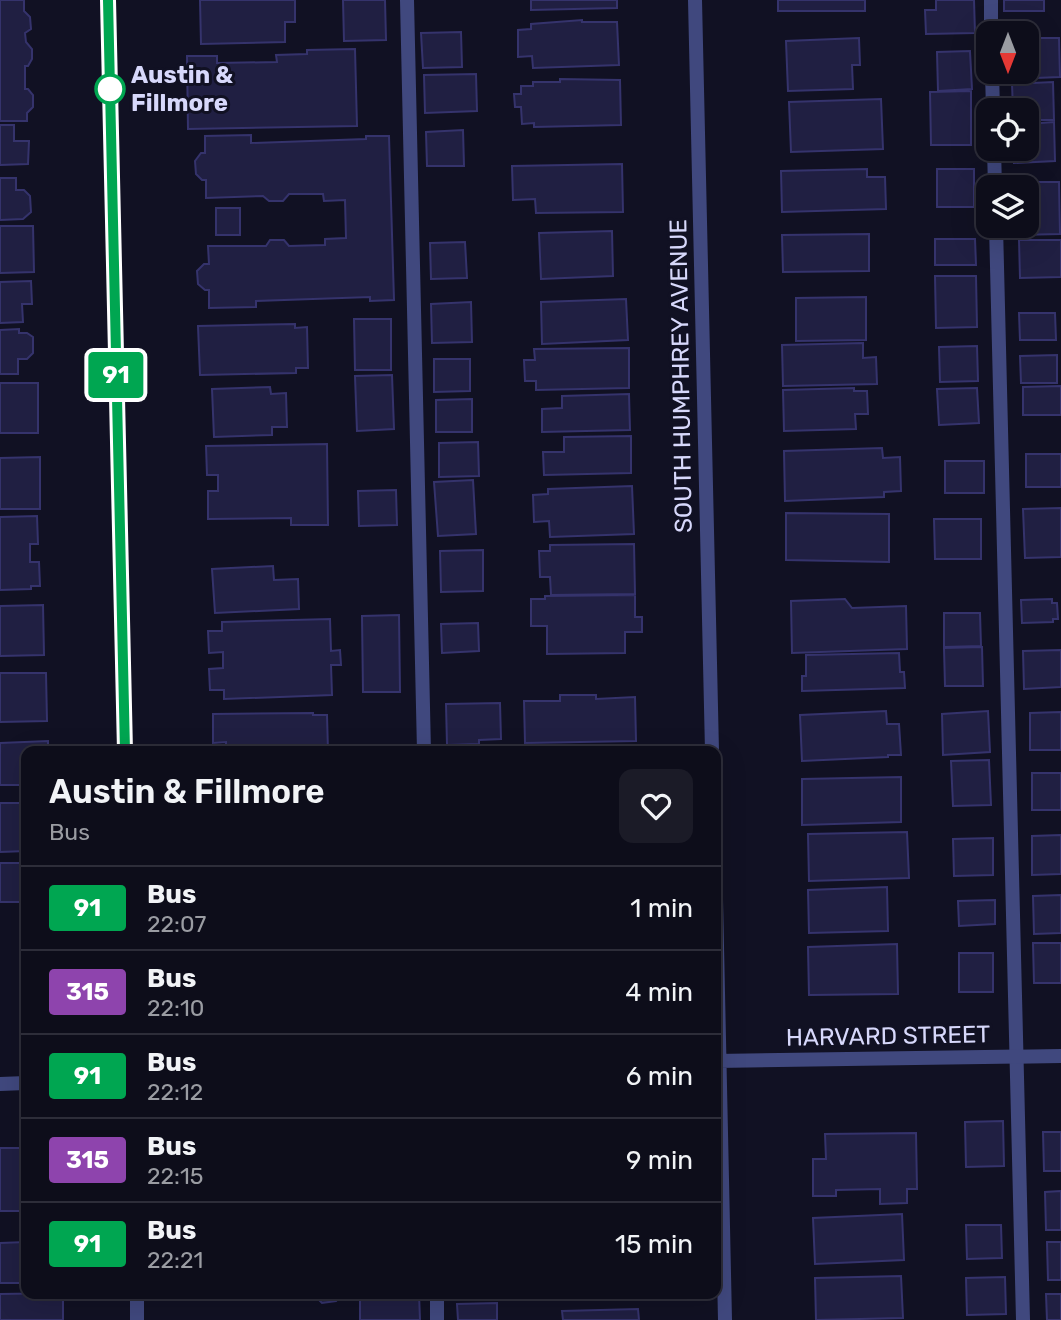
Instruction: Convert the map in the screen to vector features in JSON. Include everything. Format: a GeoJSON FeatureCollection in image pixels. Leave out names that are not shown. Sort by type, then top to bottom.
{"type":"FeatureCollection","features":[{"type":"Feature","properties":{"kind":"street"},"geometry":{"type":"LineString","coordinates":[[108,0],[125,746]]}},
{"type":"Feature","properties":{"kind":"street"},"geometry":{"type":"LineString","coordinates":[[407,0],[424,746]]}},
{"type":"Feature","properties":{"kind":"street","name":"SOUTH HUMPHREY AVENUE"},"geometry":{"type":"LineString","coordinates":[[695,0],[712,746]]}},
{"type":"Feature","properties":{"kind":"street"},"geometry":{"type":"LineString","coordinates":[[990,0],[991,21]]}},
{"type":"Feature","properties":{"kind":"street"},"geometry":{"type":"LineString","coordinates":[[996,238],[1023,1320]]}},
{"type":"Feature","properties":{"kind":"street","name":"HARVARD STREET"},"geometry":{"type":"LineString","coordinates":[[721,1061],[1061,1056]]}},
{"type":"Feature","properties":{"kind":"street"},"geometry":{"type":"LineString","coordinates":[[0,1084],[21,1083]]}},
{"type":"Feature","properties":{"kind":"street"},"geometry":{"type":"LineString","coordinates":[[721,1172],[725,1320]]}},
{"type":"Feature","properties":{"kind":"street"},"geometry":{"type":"LineString","coordinates":[[137,1299],[137,1320]]}},
{"type":"Feature","properties":{"kind":"street"},"geometry":{"type":"LineString","coordinates":[[437,1299],[437,1320]]}},
{"type":"Feature","properties":{"kind":"building"},"geometry":{"type":"Polygon","coordinates":[[[0,0],[24,0],[24,11],[30,17],[31,29],[25,33],[26,42],[32,49],[32,59],[28,66],[25,66],[25,89],[33,95],[33,107],[27,113],[27,121],[0,121],[0,0]]]}},
{"type":"Feature","properties":{"kind":"building"},"geometry":{"type":"Polygon","coordinates":[[[200,0],[295,0],[295,22],[285,22],[285,42],[201,44],[200,0]]]}},
{"type":"Feature","properties":{"kind":"building"},"geometry":{"type":"Polygon","coordinates":[[[343,0],[385,0],[386,40],[344,41],[343,0]]]}},
{"type":"Feature","properties":{"kind":"building"},"geometry":{"type":"Polygon","coordinates":[[[531,0],[617,0],[617,8],[531,10],[531,0]]]}},
{"type":"Feature","properties":{"kind":"building"},"geometry":{"type":"Polygon","coordinates":[[[778,0],[865,0],[865,11],[778,11],[778,0]]]}},
{"type":"Feature","properties":{"kind":"building"},"geometry":{"type":"Polygon","coordinates":[[[936,0],[974,0],[975,33],[926,34],[925,10],[936,10],[936,0]]]}},
{"type":"Feature","properties":{"kind":"building"},"geometry":{"type":"Polygon","coordinates":[[[1004,0],[1044,0],[1044,11],[1004,11],[1004,0]]]}},
{"type":"Feature","properties":{"kind":"building"},"geometry":{"type":"Polygon","coordinates":[[[582,20],[617,22],[619,65],[533,68],[532,56],[518,57],[518,30],[531,29],[531,24],[582,20]]]}},
{"type":"Feature","properties":{"kind":"building"},"geometry":{"type":"Polygon","coordinates":[[[461,32],[462,67],[423,68],[421,33],[461,32]]]}},
{"type":"Feature","properties":{"kind":"building"},"geometry":{"type":"Polygon","coordinates":[[[859,38],[860,65],[852,65],[853,89],[788,91],[786,41],[859,38]]]}},
{"type":"Feature","properties":{"kind":"building"},"geometry":{"type":"Polygon","coordinates":[[[1040,38],[1059,38],[1060,77],[1040,78],[1040,38]]]}},
{"type":"Feature","properties":{"kind":"building"},"geometry":{"type":"Polygon","coordinates":[[[355,49],[357,126],[188,129],[187,56],[217,56],[217,63],[277,62],[276,55],[307,54],[307,50],[355,49]]]}},
{"type":"Feature","properties":{"kind":"building"},"geometry":{"type":"Polygon","coordinates":[[[970,51],[972,89],[938,91],[937,52],[970,51]]]}},
{"type":"Feature","properties":{"kind":"building"},"geometry":{"type":"Polygon","coordinates":[[[476,74],[477,111],[425,113],[424,75],[476,74]]]}},
{"type":"Feature","properties":{"kind":"building"},"geometry":{"type":"Polygon","coordinates":[[[560,79],[620,80],[621,125],[534,127],[534,123],[522,124],[521,107],[515,107],[514,94],[521,94],[521,86],[533,86],[533,82],[560,82],[560,79]]]}},
{"type":"Feature","properties":{"kind":"building"},"geometry":{"type":"Polygon","coordinates":[[[1053,82],[1054,120],[1039,120],[1039,98],[1013,98],[1012,84],[1053,82]]]}},
{"type":"Feature","properties":{"kind":"building"},"geometry":{"type":"Polygon","coordinates":[[[971,91],[971,145],[931,145],[930,92],[971,91]]]}},
{"type":"Feature","properties":{"kind":"building"},"geometry":{"type":"Polygon","coordinates":[[[881,99],[883,149],[791,152],[789,102],[881,99]]]}},
{"type":"Feature","properties":{"kind":"building"},"geometry":{"type":"Polygon","coordinates":[[[1054,122],[1055,161],[1014,163],[1039,161],[1039,123],[1054,122]]]}},
{"type":"Feature","properties":{"kind":"building"},"geometry":{"type":"Polygon","coordinates":[[[0,125],[14,125],[14,141],[29,141],[28,164],[0,165],[0,125]]]}},
{"type":"Feature","properties":{"kind":"building"},"geometry":{"type":"Polygon","coordinates":[[[463,130],[464,166],[427,166],[426,132],[463,130]]]}},
{"type":"Feature","properties":{"kind":"building"},"geometry":{"type":"Polygon","coordinates":[[[251,135],[251,143],[389,136],[394,300],[370,301],[370,297],[256,301],[256,307],[209,308],[209,290],[198,284],[197,271],[204,264],[209,264],[208,246],[266,246],[270,240],[284,240],[289,246],[325,245],[325,239],[346,238],[345,200],[324,201],[323,194],[289,194],[283,201],[269,201],[263,196],[206,198],[206,180],[196,174],[195,161],[201,153],[205,153],[205,136],[251,135]]]}},
{"type":"Feature","properties":{"kind":"building"},"geometry":{"type":"Polygon","coordinates":[[[622,164],[623,212],[536,213],[535,199],[513,200],[512,166],[622,164]]]}},
{"type":"Feature","properties":{"kind":"building"},"geometry":{"type":"Polygon","coordinates":[[[867,169],[867,177],[885,177],[886,209],[782,212],[781,171],[867,169]]]}},
{"type":"Feature","properties":{"kind":"building"},"geometry":{"type":"Polygon","coordinates":[[[937,169],[974,169],[974,207],[937,207],[937,169]]]}},
{"type":"Feature","properties":{"kind":"building"},"geometry":{"type":"Polygon","coordinates":[[[0,178],[16,178],[16,190],[24,190],[30,196],[31,212],[23,219],[0,220],[0,178]]]}},
{"type":"Feature","properties":{"kind":"building"},"geometry":{"type":"Polygon","coordinates":[[[1039,182],[1059,182],[1060,234],[1039,234],[1039,182]]]}},
{"type":"Feature","properties":{"kind":"building"},"geometry":{"type":"Polygon","coordinates":[[[216,208],[240,208],[240,235],[216,235],[216,208]]]}},
{"type":"Feature","properties":{"kind":"building"},"geometry":{"type":"Polygon","coordinates":[[[0,226],[33,226],[34,272],[0,273],[0,226]]]}},
{"type":"Feature","properties":{"kind":"building"},"geometry":{"type":"Polygon","coordinates":[[[612,231],[613,276],[541,279],[539,233],[612,231]]]}},
{"type":"Feature","properties":{"kind":"building"},"geometry":{"type":"Polygon","coordinates":[[[869,234],[869,271],[783,272],[782,235],[869,234]]]}},
{"type":"Feature","properties":{"kind":"building"},"geometry":{"type":"Polygon","coordinates":[[[935,239],[975,239],[976,265],[935,265],[935,239]]]}},
{"type":"Feature","properties":{"kind":"building"},"geometry":{"type":"Polygon","coordinates":[[[1019,240],[1061,240],[1061,277],[1020,278],[1019,240]]]}},
{"type":"Feature","properties":{"kind":"building"},"geometry":{"type":"Polygon","coordinates":[[[465,242],[467,278],[431,279],[430,243],[465,242]]]}},
{"type":"Feature","properties":{"kind":"building"},"geometry":{"type":"Polygon","coordinates":[[[935,276],[976,276],[977,327],[936,328],[935,276]]]}},
{"type":"Feature","properties":{"kind":"building"},"geometry":{"type":"Polygon","coordinates":[[[31,281],[32,304],[22,304],[23,322],[0,323],[0,282],[31,281]]]}},
{"type":"Feature","properties":{"kind":"building"},"geometry":{"type":"Polygon","coordinates":[[[866,297],[866,340],[796,341],[796,298],[866,297]]]}},
{"type":"Feature","properties":{"kind":"building"},"geometry":{"type":"Polygon","coordinates":[[[626,299],[628,340],[542,344],[541,302],[626,299]]]}},
{"type":"Feature","properties":{"kind":"building"},"geometry":{"type":"Polygon","coordinates":[[[471,302],[472,342],[432,343],[431,304],[471,302]]]}},
{"type":"Feature","properties":{"kind":"building"},"geometry":{"type":"Polygon","coordinates":[[[1019,313],[1055,313],[1056,340],[1020,340],[1019,313]]]}},
{"type":"Feature","properties":{"kind":"building"},"geometry":{"type":"Polygon","coordinates":[[[354,319],[391,319],[391,370],[355,370],[354,319]]]}},
{"type":"Feature","properties":{"kind":"building"},"geometry":{"type":"Polygon","coordinates":[[[295,324],[295,328],[307,327],[308,368],[296,368],[296,373],[200,375],[198,326],[295,324]]]}},
{"type":"Feature","properties":{"kind":"building"},"geometry":{"type":"Polygon","coordinates":[[[19,329],[19,333],[27,333],[33,337],[33,353],[27,359],[18,359],[18,374],[0,374],[0,330],[19,329]]]}},
{"type":"Feature","properties":{"kind":"building"},"geometry":{"type":"Polygon","coordinates":[[[863,343],[863,358],[876,357],[877,384],[783,386],[782,345],[863,343]]]}},
{"type":"Feature","properties":{"kind":"building"},"geometry":{"type":"Polygon","coordinates":[[[977,346],[978,381],[940,382],[939,347],[977,346]]]}},
{"type":"Feature","properties":{"kind":"building"},"geometry":{"type":"Polygon","coordinates":[[[629,348],[629,388],[536,390],[536,381],[525,381],[524,360],[535,360],[534,349],[629,348]]]}},
{"type":"Feature","properties":{"kind":"building"},"geometry":{"type":"Polygon","coordinates":[[[1057,355],[1057,383],[1021,383],[1020,356],[1057,355]]]}},
{"type":"Feature","properties":{"kind":"building"},"geometry":{"type":"Polygon","coordinates":[[[434,359],[470,359],[470,391],[434,392],[434,359]]]}},
{"type":"Feature","properties":{"kind":"building"},"geometry":{"type":"Polygon","coordinates":[[[392,375],[394,429],[357,431],[355,376],[392,375]]]}},
{"type":"Feature","properties":{"kind":"building"},"geometry":{"type":"Polygon","coordinates":[[[0,383],[38,383],[38,433],[0,433],[0,383]]]}},
{"type":"Feature","properties":{"kind":"building"},"geometry":{"type":"Polygon","coordinates":[[[1061,386],[1061,415],[1023,415],[1023,387],[1061,386]]]}},
{"type":"Feature","properties":{"kind":"building"},"geometry":{"type":"Polygon","coordinates":[[[270,387],[271,394],[286,393],[287,427],[272,427],[272,435],[214,437],[212,389],[270,387]]]}},
{"type":"Feature","properties":{"kind":"building"},"geometry":{"type":"Polygon","coordinates":[[[854,388],[854,391],[867,391],[868,414],[855,414],[856,429],[784,431],[783,390],[854,388]]]}},
{"type":"Feature","properties":{"kind":"building"},"geometry":{"type":"Polygon","coordinates":[[[977,388],[979,423],[939,425],[937,389],[977,388]]]}},
{"type":"Feature","properties":{"kind":"building"},"geometry":{"type":"Polygon","coordinates":[[[629,394],[630,430],[542,432],[542,409],[562,408],[562,396],[629,394]]]}},
{"type":"Feature","properties":{"kind":"building"},"geometry":{"type":"Polygon","coordinates":[[[472,399],[472,432],[436,432],[436,400],[472,399]]]}},
{"type":"Feature","properties":{"kind":"building"},"geometry":{"type":"Polygon","coordinates":[[[631,436],[631,473],[544,475],[543,452],[564,452],[564,437],[631,436]]]}},
{"type":"Feature","properties":{"kind":"building"},"geometry":{"type":"Polygon","coordinates":[[[478,442],[479,476],[439,477],[439,443],[478,442]]]}},
{"type":"Feature","properties":{"kind":"building"},"geometry":{"type":"Polygon","coordinates":[[[327,444],[328,525],[291,525],[291,518],[208,519],[208,491],[218,491],[218,475],[207,475],[206,446],[327,444]]]}},
{"type":"Feature","properties":{"kind":"building"},"geometry":{"type":"Polygon","coordinates":[[[882,448],[883,458],[900,457],[901,491],[884,492],[884,497],[785,501],[784,451],[882,448]]]}},
{"type":"Feature","properties":{"kind":"building"},"geometry":{"type":"Polygon","coordinates":[[[1026,454],[1061,454],[1061,487],[1026,487],[1026,454]]]}},
{"type":"Feature","properties":{"kind":"building"},"geometry":{"type":"Polygon","coordinates":[[[40,457],[40,509],[0,509],[0,458],[40,457]]]}},
{"type":"Feature","properties":{"kind":"building"},"geometry":{"type":"Polygon","coordinates":[[[945,461],[984,461],[984,493],[945,493],[945,461]]]}},
{"type":"Feature","properties":{"kind":"building"},"geometry":{"type":"Polygon","coordinates":[[[473,480],[476,534],[438,536],[434,482],[473,480]]]}},
{"type":"Feature","properties":{"kind":"building"},"geometry":{"type":"Polygon","coordinates":[[[632,486],[634,534],[550,537],[549,521],[534,522],[533,495],[548,494],[548,489],[632,486]]]}},
{"type":"Feature","properties":{"kind":"building"},"geometry":{"type":"Polygon","coordinates":[[[396,490],[397,525],[359,526],[358,491],[396,490]]]}},
{"type":"Feature","properties":{"kind":"building"},"geometry":{"type":"Polygon","coordinates":[[[1061,508],[1061,557],[1025,558],[1023,509],[1061,508]]]}},
{"type":"Feature","properties":{"kind":"building"},"geometry":{"type":"Polygon","coordinates":[[[786,513],[889,514],[889,562],[786,560],[786,513]]]}},
{"type":"Feature","properties":{"kind":"building"},"geometry":{"type":"Polygon","coordinates":[[[37,516],[38,544],[30,544],[30,562],[39,562],[40,586],[0,590],[0,517],[37,516]]]}},
{"type":"Feature","properties":{"kind":"building"},"geometry":{"type":"Polygon","coordinates":[[[934,519],[981,519],[981,559],[935,559],[934,519]]]}},
{"type":"Feature","properties":{"kind":"building"},"geometry":{"type":"Polygon","coordinates":[[[634,544],[635,594],[551,595],[550,577],[540,577],[539,551],[550,551],[550,545],[634,544]]]}},
{"type":"Feature","properties":{"kind":"building"},"geometry":{"type":"Polygon","coordinates":[[[483,550],[483,591],[441,592],[440,551],[483,550]]]}},
{"type":"Feature","properties":{"kind":"building"},"geometry":{"type":"Polygon","coordinates":[[[273,566],[274,580],[298,579],[299,609],[215,613],[212,569],[273,566]]]}},
{"type":"Feature","properties":{"kind":"building"},"geometry":{"type":"Polygon","coordinates":[[[635,595],[635,617],[642,617],[642,632],[625,632],[625,653],[547,654],[547,626],[531,626],[531,599],[545,599],[545,596],[635,595]]]}},
{"type":"Feature","properties":{"kind":"building"},"geometry":{"type":"Polygon","coordinates":[[[845,599],[852,608],[906,606],[907,649],[792,653],[791,601],[845,599]]]}},
{"type":"Feature","properties":{"kind":"building"},"geometry":{"type":"Polygon","coordinates":[[[1052,599],[1052,603],[1057,603],[1058,619],[1053,619],[1053,622],[1022,623],[1021,600],[1052,599]]]}},
{"type":"Feature","properties":{"kind":"building"},"geometry":{"type":"Polygon","coordinates":[[[43,605],[44,655],[0,656],[0,606],[43,605]]]}},
{"type":"Feature","properties":{"kind":"building"},"geometry":{"type":"Polygon","coordinates":[[[944,613],[980,613],[981,646],[944,647],[944,613]]]}},
{"type":"Feature","properties":{"kind":"building"},"geometry":{"type":"Polygon","coordinates":[[[399,615],[400,692],[363,692],[362,616],[399,615]]]}},
{"type":"Feature","properties":{"kind":"building"},"geometry":{"type":"Polygon","coordinates":[[[330,619],[331,651],[340,650],[341,665],[331,665],[332,695],[224,699],[224,690],[210,690],[209,669],[223,668],[223,652],[209,653],[208,631],[222,631],[222,622],[330,619]]]}},
{"type":"Feature","properties":{"kind":"building"},"geometry":{"type":"Polygon","coordinates":[[[478,623],[479,651],[442,653],[441,624],[478,623]]]}},
{"type":"Feature","properties":{"kind":"building"},"geometry":{"type":"Polygon","coordinates":[[[982,647],[983,686],[945,686],[944,648],[982,647]]]}},
{"type":"Feature","properties":{"kind":"building"},"geometry":{"type":"Polygon","coordinates":[[[1061,650],[1061,687],[1024,689],[1023,651],[1061,650]]]}},
{"type":"Feature","properties":{"kind":"building"},"geometry":{"type":"Polygon","coordinates":[[[899,653],[900,672],[904,672],[905,688],[802,691],[802,676],[806,676],[806,655],[899,653]]]}},
{"type":"Feature","properties":{"kind":"building"},"geometry":{"type":"Polygon","coordinates":[[[0,673],[46,673],[47,721],[0,722],[0,673]]]}},
{"type":"Feature","properties":{"kind":"building"},"geometry":{"type":"Polygon","coordinates":[[[560,695],[596,695],[596,699],[635,697],[636,741],[525,743],[524,701],[560,701],[560,695]]]}},
{"type":"Feature","properties":{"kind":"building"},"geometry":{"type":"Polygon","coordinates":[[[500,703],[501,739],[479,740],[479,744],[447,745],[446,704],[500,703]]]}},
{"type":"Feature","properties":{"kind":"building"},"geometry":{"type":"Polygon","coordinates":[[[886,711],[887,724],[899,724],[901,755],[802,761],[800,715],[886,711]]]}},
{"type":"Feature","properties":{"kind":"building"},"geometry":{"type":"Polygon","coordinates":[[[988,711],[990,752],[943,755],[942,714],[988,711]]]}},
{"type":"Feature","properties":{"kind":"building"},"geometry":{"type":"Polygon","coordinates":[[[1061,712],[1061,750],[1030,750],[1030,713],[1061,712]]]}},
{"type":"Feature","properties":{"kind":"building"},"geometry":{"type":"Polygon","coordinates":[[[213,714],[327,715],[328,746],[226,746],[226,742],[213,743],[213,714]]]}},
{"type":"Feature","properties":{"kind":"building"},"geometry":{"type":"Polygon","coordinates":[[[48,741],[48,746],[21,746],[21,785],[0,785],[0,743],[48,741]]]}},
{"type":"Feature","properties":{"kind":"building"},"geometry":{"type":"Polygon","coordinates":[[[989,760],[991,805],[953,806],[951,761],[989,760]]]}},
{"type":"Feature","properties":{"kind":"building"},"geometry":{"type":"Polygon","coordinates":[[[1032,773],[1061,773],[1061,810],[1032,810],[1032,773]]]}},
{"type":"Feature","properties":{"kind":"building"},"geometry":{"type":"Polygon","coordinates":[[[901,777],[901,822],[802,825],[802,779],[901,777]]]}},
{"type":"Feature","properties":{"kind":"building"},"geometry":{"type":"Polygon","coordinates":[[[0,803],[21,803],[21,851],[0,852],[0,803]]]}},
{"type":"Feature","properties":{"kind":"building"},"geometry":{"type":"Polygon","coordinates":[[[907,832],[909,878],[809,881],[808,834],[907,832]]]}},
{"type":"Feature","properties":{"kind":"building"},"geometry":{"type":"Polygon","coordinates":[[[1061,835],[1061,874],[1032,875],[1032,836],[1061,835]]]}},
{"type":"Feature","properties":{"kind":"building"},"geometry":{"type":"Polygon","coordinates":[[[993,838],[993,875],[954,876],[953,839],[993,838]]]}},
{"type":"Feature","properties":{"kind":"building"},"geometry":{"type":"Polygon","coordinates":[[[0,863],[21,863],[21,902],[0,902],[0,863]]]}},
{"type":"Feature","properties":{"kind":"building"},"geometry":{"type":"Polygon","coordinates":[[[887,887],[888,931],[809,933],[808,890],[887,887]]]}},
{"type":"Feature","properties":{"kind":"building"},"geometry":{"type":"Polygon","coordinates":[[[1061,895],[1061,933],[1034,934],[1033,896],[1061,895]]]}},
{"type":"Feature","properties":{"kind":"building"},"geometry":{"type":"Polygon","coordinates":[[[995,900],[995,924],[959,926],[958,901],[995,900]]]}},
{"type":"Feature","properties":{"kind":"building"},"geometry":{"type":"Polygon","coordinates":[[[1033,943],[1061,943],[1061,983],[1034,983],[1033,943]]]}},
{"type":"Feature","properties":{"kind":"building"},"geometry":{"type":"Polygon","coordinates":[[[897,944],[898,994],[809,995],[808,947],[897,944]]]}},
{"type":"Feature","properties":{"kind":"building"},"geometry":{"type":"Polygon","coordinates":[[[959,953],[993,953],[993,992],[959,992],[959,953]]]}},
{"type":"Feature","properties":{"kind":"building"},"geometry":{"type":"Polygon","coordinates":[[[1003,1121],[1004,1166],[966,1167],[965,1122],[1003,1121]]]}},
{"type":"Feature","properties":{"kind":"building"},"geometry":{"type":"Polygon","coordinates":[[[1043,1132],[1061,1132],[1061,1171],[1044,1171],[1043,1132]]]}},
{"type":"Feature","properties":{"kind":"building"},"geometry":{"type":"Polygon","coordinates":[[[916,1133],[917,1189],[907,1189],[907,1203],[880,1204],[880,1189],[836,1190],[836,1196],[813,1196],[813,1159],[826,1159],[825,1134],[916,1133]]]}},
{"type":"Feature","properties":{"kind":"building"},"geometry":{"type":"Polygon","coordinates":[[[0,1148],[21,1148],[21,1211],[0,1211],[0,1148]]]}},
{"type":"Feature","properties":{"kind":"building"},"geometry":{"type":"Polygon","coordinates":[[[1061,1191],[1061,1230],[1046,1230],[1045,1192],[1061,1191]]]}},
{"type":"Feature","properties":{"kind":"building"},"geometry":{"type":"Polygon","coordinates":[[[902,1214],[904,1260],[815,1264],[813,1218],[902,1214]]]}},
{"type":"Feature","properties":{"kind":"building"},"geometry":{"type":"Polygon","coordinates":[[[966,1225],[1001,1225],[1002,1258],[967,1259],[966,1225]]]}},
{"type":"Feature","properties":{"kind":"building"},"geometry":{"type":"Polygon","coordinates":[[[21,1242],[21,1283],[0,1283],[0,1243],[21,1242]]]}},
{"type":"Feature","properties":{"kind":"building"},"geometry":{"type":"Polygon","coordinates":[[[1047,1242],[1061,1242],[1061,1280],[1048,1280],[1047,1242]]]}},
{"type":"Feature","properties":{"kind":"building"},"geometry":{"type":"Polygon","coordinates":[[[901,1276],[903,1318],[816,1320],[815,1278],[901,1276]]]}},
{"type":"Feature","properties":{"kind":"building"},"geometry":{"type":"Polygon","coordinates":[[[1005,1277],[1006,1314],[967,1315],[966,1278],[1005,1277]]]}},
{"type":"Feature","properties":{"kind":"building"},"geometry":{"type":"Polygon","coordinates":[[[0,1294],[21,1294],[21,1299],[63,1299],[63,1320],[0,1320],[0,1294]]]}},
{"type":"Feature","properties":{"kind":"building"},"geometry":{"type":"Polygon","coordinates":[[[1046,1294],[1061,1294],[1061,1320],[1047,1320],[1046,1294]]]}},
{"type":"Feature","properties":{"kind":"building"},"geometry":{"type":"Polygon","coordinates":[[[318,1299],[338,1299],[336,1301],[322,1303],[318,1299]]]}},
{"type":"Feature","properties":{"kind":"building"},"geometry":{"type":"Polygon","coordinates":[[[360,1299],[419,1299],[420,1320],[360,1320],[360,1299]]]}},
{"type":"Feature","properties":{"kind":"building"},"geometry":{"type":"Polygon","coordinates":[[[497,1303],[497,1320],[458,1320],[457,1304],[497,1303]]]}},
{"type":"Feature","properties":{"kind":"building"},"geometry":{"type":"Polygon","coordinates":[[[638,1309],[639,1320],[563,1320],[562,1311],[638,1309]]]}},
{"type":"Feature","properties":{"kind":"bus line","name":"91"},"geometry":{"type":"LineString","coordinates":[[108,0],[125,746]]}},
{"type":"Feature","properties":{"kind":"place","name":"Austin & Fillmore"},"geometry":{"type":"Point","coordinates":[110,89]}}]}
